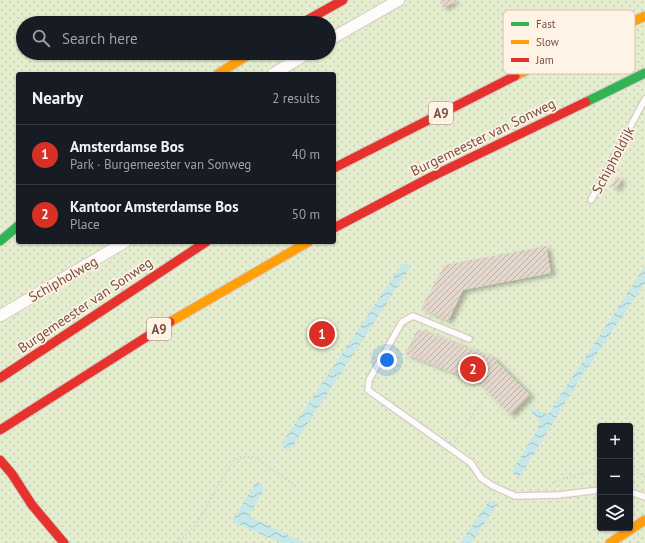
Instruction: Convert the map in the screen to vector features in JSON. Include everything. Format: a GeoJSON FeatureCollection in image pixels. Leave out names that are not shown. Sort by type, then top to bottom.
{"type":"FeatureCollection","features":[{"type":"Feature","properties":{"kind":"main road"},"geometry":{"type":"LineString","coordinates":[[314,16],[343,0]]}},
{"type":"Feature","properties":{"kind":"main road"},"geometry":{"type":"LineString","coordinates":[[221,72],[240,60]]}},
{"type":"Feature","properties":{"kind":"main road","name":"Burgemeester van Sonweg"},"geometry":{"type":"LineString","coordinates":[[336,227],[431,177],[599,94],[645,73]]}},
{"type":"Feature","properties":{"kind":"main road","name":"A9"},"geometry":{"type":"LineString","coordinates":[[336,167],[519,74]]}},
{"type":"Feature","properties":{"kind":"main road"},"geometry":{"type":"LineString","coordinates":[[0,241],[16,228]]}},
{"type":"Feature","properties":{"kind":"main road","name":"Burgemeester van Sonweg"},"geometry":{"type":"LineString","coordinates":[[0,378],[203,244]]}},
{"type":"Feature","properties":{"kind":"main road","name":"A9"},"geometry":{"type":"LineString","coordinates":[[0,430],[173,320],[305,244]]}},
{"type":"Feature","properties":{"kind":"main road"},"geometry":{"type":"LineString","coordinates":[[0,460],[12,474],[32,505],[64,543]]}},
{"type":"Feature","properties":{"kind":"main road"},"geometry":{"type":"LineString","coordinates":[[610,543],[645,520]]}},
{"type":"Feature","properties":{"kind":"street"},"geometry":{"type":"LineString","coordinates":[[336,36],[399,0]]}},
{"type":"Feature","properties":{"kind":"street"},"geometry":{"type":"LineString","coordinates":[[276,72],[296,60]]}},
{"type":"Feature","properties":{"kind":"street","name":"Schipholweg"},"geometry":{"type":"LineString","coordinates":[[0,316],[122,244]]}},
{"type":"Feature","properties":{"kind":"lane","name":"Schipholdijk"},"geometry":{"type":"LineString","coordinates":[[591,200],[645,99]]}},
{"type":"Feature","properties":{"kind":"lane"},"geometry":{"type":"LineString","coordinates":[[469,339],[413,316],[402,322],[369,380],[368,390],[471,463],[481,478],[493,486],[515,496],[558,495],[597,490]]}},
{"type":"Feature","properties":{"kind":"lane"},"geometry":{"type":"LineString","coordinates":[[633,493],[645,497]]}},
{"type":"Feature","properties":{"kind":"path"},"geometry":{"type":"LineString","coordinates":[[451,448],[488,393]]}},
{"type":"Feature","properties":{"kind":"path"},"geometry":{"type":"LineString","coordinates":[[177,543],[195,526],[232,462],[240,457],[254,457],[296,486]]}},
{"type":"Feature","properties":{"kind":"path"},"geometry":{"type":"LineString","coordinates":[[548,487],[556,481],[597,470]]}},
{"type":"Feature","properties":{"kind":"path"},"geometry":{"type":"LineString","coordinates":[[633,471],[645,477]]}},
{"type":"Feature","properties":{"kind":"green space"},"geometry":{"type":"Polygon","coordinates":[[[0,0],[645,0],[645,543],[0,543],[0,0]]]}},
{"type":"Feature","properties":{"kind":"water"},"geometry":{"type":"Polygon","coordinates":[[[403,264],[408,265],[410,268],[291,449],[286,451],[282,443],[403,264]]]}},
{"type":"Feature","properties":{"kind":"water"},"geometry":{"type":"Polygon","coordinates":[[[645,266],[645,283],[578,382],[519,478],[512,471],[537,430],[540,422],[529,410],[536,410],[548,414],[645,266]]]}},
{"type":"Feature","properties":{"kind":"water"},"geometry":{"type":"Polygon","coordinates":[[[256,483],[262,484],[264,489],[249,516],[305,543],[282,543],[235,523],[233,519],[256,483]]]}},
{"type":"Feature","properties":{"kind":"water"},"geometry":{"type":"Polygon","coordinates":[[[489,501],[498,503],[471,543],[460,543],[489,501]]]}},
{"type":"Feature","properties":{"kind":"building"},"geometry":{"type":"Polygon","coordinates":[[[439,0],[457,0],[443,8],[439,0]]]}},
{"type":"Feature","properties":{"kind":"building"},"geometry":{"type":"Polygon","coordinates":[[[616,177],[621,180],[616,189],[611,186],[616,177]]]}},
{"type":"Feature","properties":{"kind":"building"},"geometry":{"type":"Polygon","coordinates":[[[546,246],[551,273],[463,290],[448,321],[421,308],[445,265],[546,246]]]}},
{"type":"Feature","properties":{"kind":"building"},"geometry":{"type":"Polygon","coordinates":[[[418,329],[493,358],[530,395],[510,415],[478,382],[405,354],[418,329]]]}},
{"type":"Feature","properties":{"kind":"traffic: fast"},"geometry":{"type":"LineString","coordinates":[[586,102],[645,73]]}},
{"type":"Feature","properties":{"kind":"traffic: fast"},"geometry":{"type":"LineString","coordinates":[[0,241],[16,228]]}},
{"type":"Feature","properties":{"kind":"traffic: slow"},"geometry":{"type":"LineString","coordinates":[[635,20],[645,16]]}},
{"type":"Feature","properties":{"kind":"traffic: slow"},"geometry":{"type":"LineString","coordinates":[[221,72],[240,60]]}},
{"type":"Feature","properties":{"kind":"traffic: slow"},"geometry":{"type":"LineString","coordinates":[[515,76],[519,74]]}},
{"type":"Feature","properties":{"kind":"traffic: slow"},"geometry":{"type":"LineString","coordinates":[[170,322],[305,244]]}},
{"type":"Feature","properties":{"kind":"traffic: slow"},"geometry":{"type":"LineString","coordinates":[[610,543],[645,520]]}},
{"type":"Feature","properties":{"kind":"traffic: jam"},"geometry":{"type":"LineString","coordinates":[[314,16],[343,0]]}},
{"type":"Feature","properties":{"kind":"traffic: jam"},"geometry":{"type":"LineString","coordinates":[[336,167],[515,76]]}},
{"type":"Feature","properties":{"kind":"traffic: jam"},"geometry":{"type":"LineString","coordinates":[[336,227],[431,177],[586,102]]}},
{"type":"Feature","properties":{"kind":"traffic: jam"},"geometry":{"type":"LineString","coordinates":[[0,378],[203,244]]}},
{"type":"Feature","properties":{"kind":"traffic: jam"},"geometry":{"type":"LineString","coordinates":[[0,430],[170,322]]}},
{"type":"Feature","properties":{"kind":"traffic: jam"},"geometry":{"type":"LineString","coordinates":[[0,460],[12,474],[32,505],[64,543]]}},
{"type":"Feature","properties":{"kind":"place","name":"Amsterdamse Bos"},"geometry":{"type":"Point","coordinates":[322,334]}},
{"type":"Feature","properties":{"kind":"place","name":"Kantoor Amsterdamse Bos"},"geometry":{"type":"Point","coordinates":[473,369]}}]}
